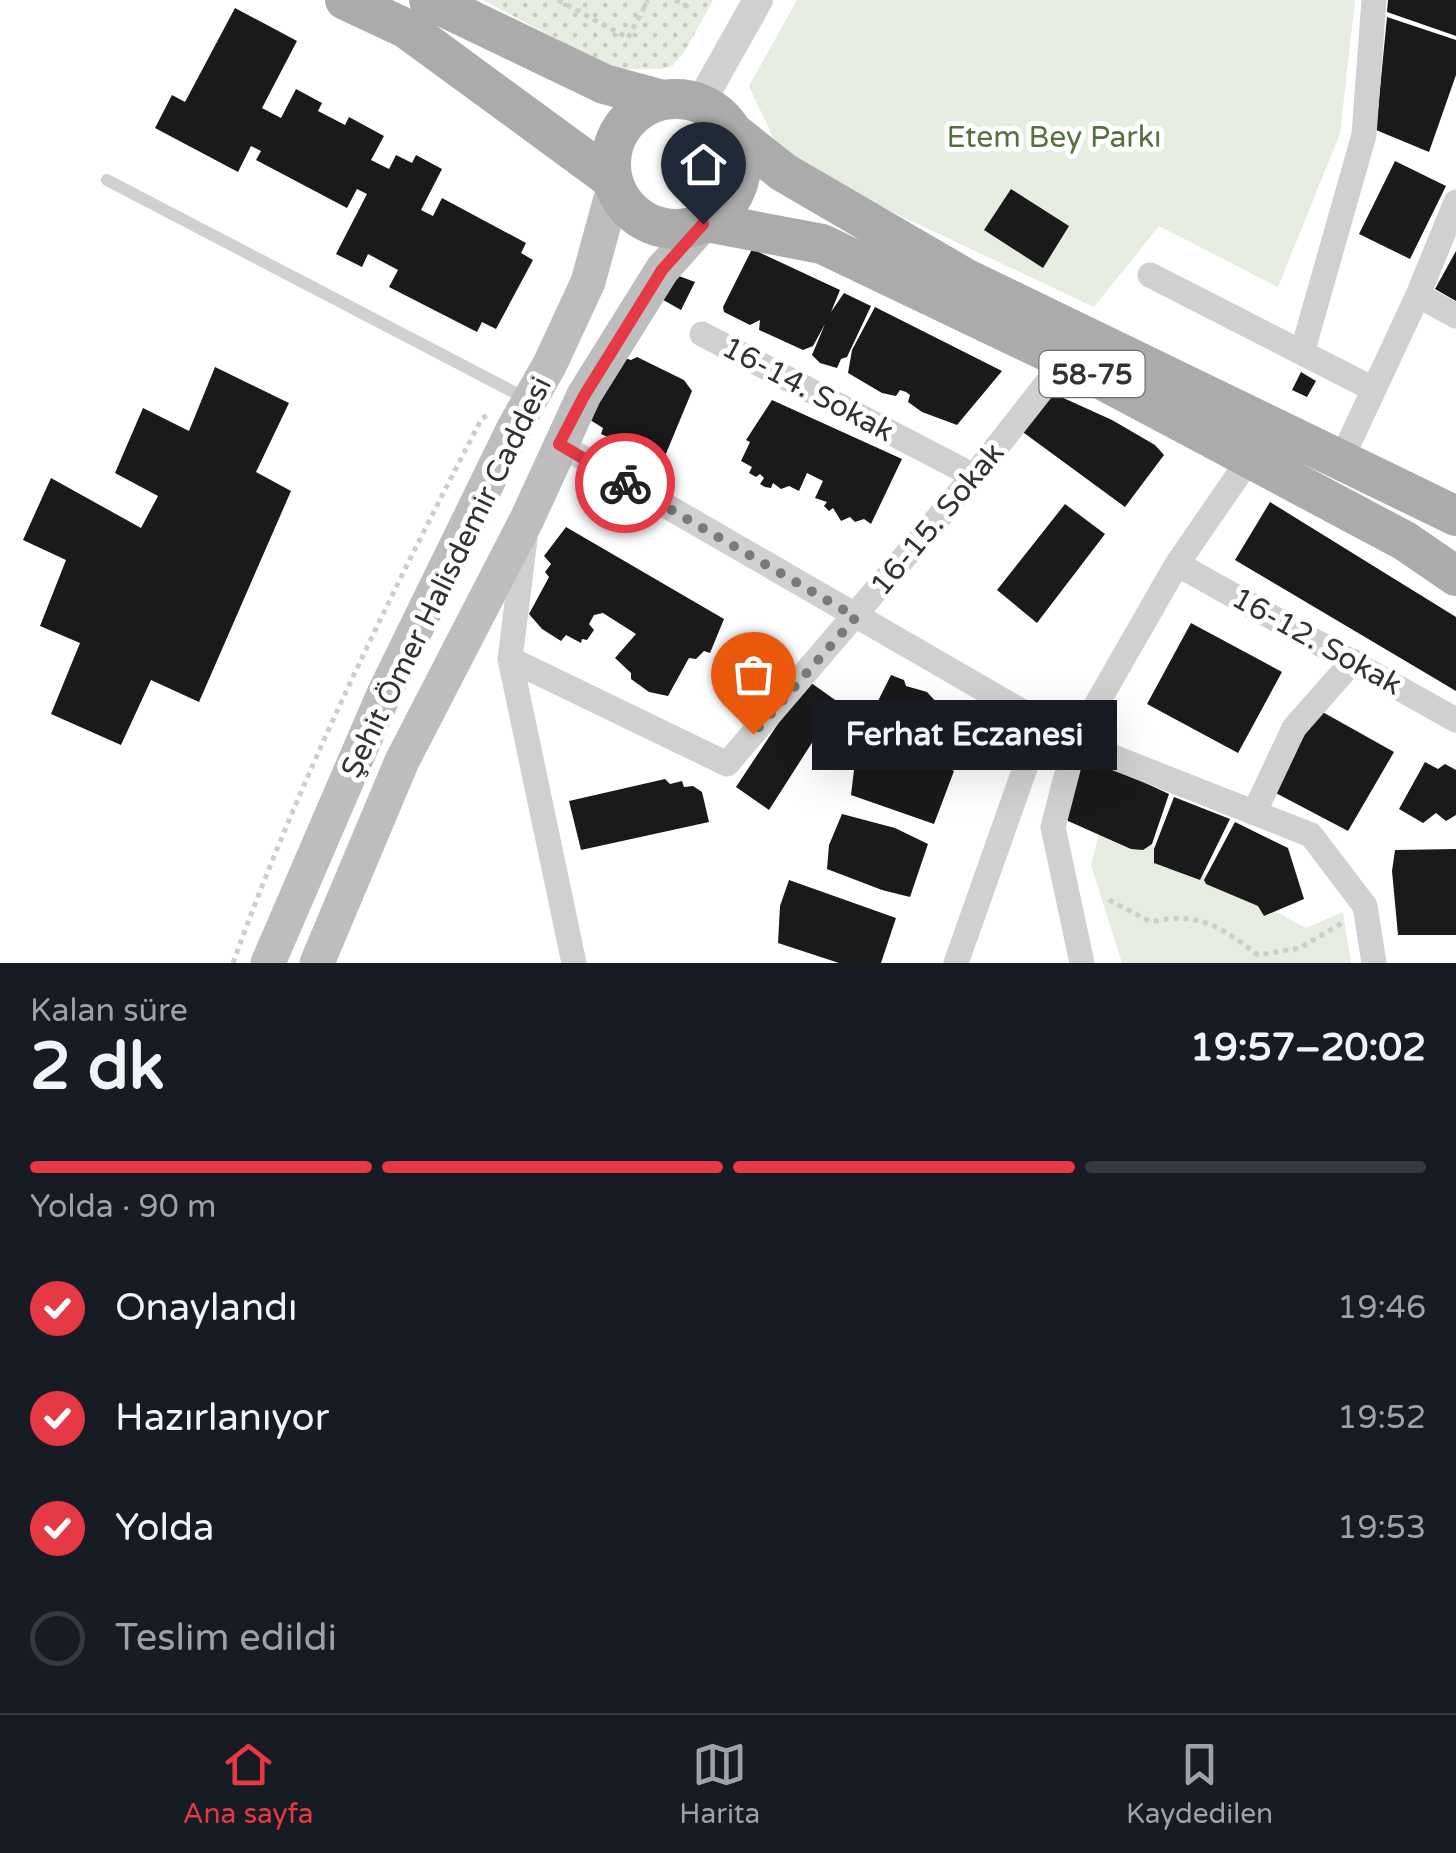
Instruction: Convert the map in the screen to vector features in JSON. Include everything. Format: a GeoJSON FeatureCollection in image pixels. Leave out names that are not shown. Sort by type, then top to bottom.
{"type":"FeatureCollection","features":[{"type":"Feature","properties":{"kind":"main road"},"geometry":{"type":"LineString","coordinates":[[345,0],[419,10],[604,84],[714,110],[734,133],[741,162],[736,193],[724,210],[705,223],[683,230],[661,228],[642,220],[625,206],[613,184],[419,10]]}},
{"type":"Feature","properties":{"kind":"main road"},"geometry":{"type":"LineString","coordinates":[[613,184],[610,159],[627,120],[643,107],[682,101]]}},
{"type":"Feature","properties":{"kind":"main road","name":"58-75"},"geometry":{"type":"LineString","coordinates":[[734,133],[782,172],[965,278],[1456,516]]}},
{"type":"Feature","properties":{"kind":"main road","name":"Şehit Ömer Halisdemir Caddesi"},"geometry":{"type":"LineString","coordinates":[[268,963],[384,694],[588,282],[613,184]]}},
{"type":"Feature","properties":{"kind":"main road","name":"Şehit Ömer Halisdemir Caddesi"},"geometry":{"type":"LineString","coordinates":[[317,963],[402,761],[527,519],[584,396],[662,270],[705,223]]}},
{"type":"Feature","properties":{"kind":"main road","name":"58-75"},"geometry":{"type":"LineString","coordinates":[[705,223],[822,244],[1065,360],[1405,541],[1456,576]]}},
{"type":"Feature","properties":{"kind":"street"},"geometry":{"type":"LineString","coordinates":[[682,101],[758,0]]}},
{"type":"Feature","properties":{"kind":"street"},"geometry":{"type":"LineString","coordinates":[[1302,353],[1364,134],[1374,0]]}},
{"type":"Feature","properties":{"kind":"street"},"geometry":{"type":"LineString","coordinates":[[1340,462],[1418,295],[1456,202]]}},
{"type":"Feature","properties":{"kind":"street"},"geometry":{"type":"LineString","coordinates":[[1150,275],[1374,389]]}},
{"type":"Feature","properties":{"kind":"street"},"geometry":{"type":"LineString","coordinates":[[1418,295],[1456,316]]}},
{"type":"Feature","properties":{"kind":"street","name":"16-14. Sokak"},"geometry":{"type":"LineString","coordinates":[[702,334],[974,476]]}},
{"type":"Feature","properties":{"kind":"street","name":"16-15. Sokak"},"geometry":{"type":"LineString","coordinates":[[510,659],[727,764],[974,476],[1065,360]]}},
{"type":"Feature","properties":{"kind":"street"},"geometry":{"type":"LineString","coordinates":[[559,444],[1075,742],[1311,835],[1365,906],[1374,963]]}},
{"type":"Feature","properties":{"kind":"street"},"geometry":{"type":"LineString","coordinates":[[1082,963],[1053,827],[1075,742],[1177,564],[1250,458]]}},
{"type":"Feature","properties":{"kind":"street"},"geometry":{"type":"LineString","coordinates":[[527,519],[510,659],[574,963]]}},
{"type":"Feature","properties":{"kind":"street","name":"16-12. Sokak"},"geometry":{"type":"LineString","coordinates":[[1177,564],[1456,720]]}},
{"type":"Feature","properties":{"kind":"street"},"geometry":{"type":"LineString","coordinates":[[1254,813],[1294,728],[1353,660]]}},
{"type":"Feature","properties":{"kind":"street"},"geometry":{"type":"LineString","coordinates":[[956,963],[1041,723]]}},
{"type":"Feature","properties":{"kind":"lane"},"geometry":{"type":"LineString","coordinates":[[107,180],[530,400]]}},
{"type":"Feature","properties":{"kind":"path"},"geometry":{"type":"LineString","coordinates":[[558,0],[628,38],[648,0]]}},
{"type":"Feature","properties":{"kind":"path"},"geometry":{"type":"LineString","coordinates":[[675,0],[686,6],[690,0]]}},
{"type":"Feature","properties":{"kind":"path"},"geometry":{"type":"LineString","coordinates":[[1110,900],[1152,922],[1173,917],[1198,919],[1228,932],[1258,954],[1300,948],[1345,922]]}},
{"type":"Feature","properties":{"kind":"green space"},"geometry":{"type":"Polygon","coordinates":[[[483,0],[713,0],[685,51],[672,66],[613,69],[483,0]]]}},
{"type":"Feature","properties":{"kind":"green space","name":"Etem Bey Parkı"},"geometry":{"type":"Polygon","coordinates":[[[797,0],[1355,0],[1340,134],[1278,287],[1159,226],[1094,307],[784,161],[749,86],[797,0]]]}},
{"type":"Feature","properties":{"kind":"green space"},"geometry":{"type":"Polygon","coordinates":[[[1103,819],[1306,928],[1343,912],[1351,963],[1122,963],[1091,865],[1103,819]]]}},
{"type":"Feature","properties":{"kind":"building"},"geometry":{"type":"Polygon","coordinates":[[[1388,0],[1456,0],[1456,36],[1387,12],[1388,0]]]}},
{"type":"Feature","properties":{"kind":"building"},"geometry":{"type":"Polygon","coordinates":[[[235,8],[297,41],[262,108],[281,118],[296,89],[322,103],[318,111],[345,125],[349,117],[384,136],[371,160],[389,169],[396,155],[412,163],[416,155],[442,169],[421,210],[433,216],[442,198],[526,243],[521,253],[533,260],[496,329],[482,322],[477,332],[389,287],[398,270],[368,254],[362,267],[336,254],[367,194],[357,189],[347,208],[256,160],[261,151],[251,146],[238,172],[155,128],[172,95],[185,102],[235,8]]]}},
{"type":"Feature","properties":{"kind":"building"},"geometry":{"type":"Polygon","coordinates":[[[1387,17],[1456,40],[1456,75],[1429,152],[1376,130],[1387,17]]]}},
{"type":"Feature","properties":{"kind":"building"},"geometry":{"type":"Polygon","coordinates":[[[1395,161],[1446,186],[1410,259],[1359,234],[1395,161]]]}},
{"type":"Feature","properties":{"kind":"building"},"geometry":{"type":"Polygon","coordinates":[[[1011,189],[1069,226],[1043,268],[984,230],[1011,189]]]}},
{"type":"Feature","properties":{"kind":"building"},"geometry":{"type":"Polygon","coordinates":[[[752,249],[840,290],[831,312],[844,293],[871,306],[847,357],[841,359],[837,368],[820,363],[812,355],[825,324],[813,346],[803,350],[759,330],[760,320],[750,325],[724,312],[752,249]]]}},
{"type":"Feature","properties":{"kind":"building"},"geometry":{"type":"Polygon","coordinates":[[[1456,251],[1456,301],[1435,289],[1456,251]]]}},
{"type":"Feature","properties":{"kind":"building"},"geometry":{"type":"Polygon","coordinates":[[[668,272],[695,282],[681,310],[658,297],[668,272]]]}},
{"type":"Feature","properties":{"kind":"building"},"geometry":{"type":"Polygon","coordinates":[[[875,307],[1002,371],[957,425],[922,412],[908,402],[910,395],[906,392],[900,390],[896,396],[882,393],[848,373],[852,350],[875,307]]]}},
{"type":"Feature","properties":{"kind":"building"},"geometry":{"type":"Polygon","coordinates":[[[618,356],[631,360],[637,357],[684,380],[692,391],[665,456],[627,447],[618,449],[614,440],[601,434],[603,428],[587,418],[618,356]]]}},
{"type":"Feature","properties":{"kind":"building"},"geometry":{"type":"Polygon","coordinates":[[[215,367],[289,403],[256,472],[291,491],[199,702],[151,680],[121,745],[51,714],[80,643],[40,626],[66,560],[23,540],[51,478],[141,528],[158,496],[115,473],[143,408],[189,431],[215,367]]]}},
{"type":"Feature","properties":{"kind":"building"},"geometry":{"type":"Polygon","coordinates":[[[1301,372],[1316,381],[1307,397],[1292,390],[1301,372]]]}},
{"type":"Feature","properties":{"kind":"building"},"geometry":{"type":"Polygon","coordinates":[[[1048,391],[1112,420],[1155,445],[1164,455],[1125,507],[1020,430],[1048,391]]]}},
{"type":"Feature","properties":{"kind":"building"},"geometry":{"type":"Polygon","coordinates":[[[772,400],[902,459],[871,524],[864,519],[855,522],[850,517],[841,521],[833,508],[829,511],[824,506],[827,502],[815,498],[823,481],[807,473],[799,491],[789,486],[781,489],[773,483],[771,488],[765,487],[760,484],[764,478],[760,474],[756,477],[749,473],[752,467],[741,461],[750,442],[746,440],[772,400]]]}},
{"type":"Feature","properties":{"kind":"building"},"geometry":{"type":"Polygon","coordinates":[[[1270,502],[1456,617],[1456,691],[1235,560],[1270,502]]]}},
{"type":"Feature","properties":{"kind":"building"},"geometry":{"type":"Polygon","coordinates":[[[1065,504],[1105,534],[1037,623],[997,590],[1065,504]]]}},
{"type":"Feature","properties":{"kind":"building"},"geometry":{"type":"Polygon","coordinates":[[[566,527],[724,619],[710,653],[704,651],[696,659],[689,658],[668,696],[649,692],[631,679],[631,673],[615,658],[636,634],[603,613],[594,615],[589,624],[594,630],[581,643],[566,635],[561,641],[542,629],[529,614],[549,577],[545,572],[551,564],[544,556],[566,527]]]}},
{"type":"Feature","properties":{"kind":"building"},"geometry":{"type":"Polygon","coordinates":[[[1191,623],[1282,672],[1238,753],[1147,704],[1191,623]]]}},
{"type":"Feature","properties":{"kind":"building"},"geometry":{"type":"Polygon","coordinates":[[[891,675],[904,680],[906,686],[927,692],[940,706],[970,719],[958,748],[876,720],[875,707],[891,675]]]}},
{"type":"Feature","properties":{"kind":"building"},"geometry":{"type":"Polygon","coordinates":[[[807,680],[838,702],[769,810],[736,787],[807,680]]]}},
{"type":"Feature","properties":{"kind":"building"},"geometry":{"type":"Polygon","coordinates":[[[1319,710],[1394,752],[1348,831],[1272,791],[1319,710]]]}},
{"type":"Feature","properties":{"kind":"building"},"geometry":{"type":"Polygon","coordinates":[[[868,740],[887,743],[915,757],[925,756],[954,771],[934,824],[851,795],[854,770],[868,740]]]}},
{"type":"Feature","properties":{"kind":"building"},"geometry":{"type":"Polygon","coordinates":[[[1081,753],[1169,794],[1152,844],[1143,850],[1131,849],[1068,821],[1059,810],[1081,753]]]}},
{"type":"Feature","properties":{"kind":"building"},"geometry":{"type":"Polygon","coordinates":[[[1425,762],[1438,769],[1445,764],[1456,770],[1456,815],[1446,821],[1436,813],[1423,823],[1399,809],[1425,762]]]}},
{"type":"Feature","properties":{"kind":"building"},"geometry":{"type":"Polygon","coordinates":[[[665,779],[670,784],[682,781],[684,787],[693,786],[702,792],[709,822],[581,850],[569,801],[665,779]]]}},
{"type":"Feature","properties":{"kind":"building"},"geometry":{"type":"Polygon","coordinates":[[[1174,797],[1230,819],[1200,880],[1154,863],[1154,849],[1174,797]]]}},
{"type":"Feature","properties":{"kind":"building"},"geometry":{"type":"Polygon","coordinates":[[[842,814],[895,828],[928,844],[910,897],[827,869],[829,845],[842,814]]]}},
{"type":"Feature","properties":{"kind":"building"},"geometry":{"type":"Polygon","coordinates":[[[1235,822],[1288,848],[1304,899],[1264,916],[1258,906],[1206,884],[1204,880],[1235,822]]]}},
{"type":"Feature","properties":{"kind":"building"},"geometry":{"type":"Polygon","coordinates":[[[1456,849],[1456,935],[1398,935],[1392,871],[1395,850],[1456,849]]]}},
{"type":"Feature","properties":{"kind":"building"},"geometry":{"type":"Polygon","coordinates":[[[789,880],[896,918],[881,963],[839,963],[778,943],[780,906],[789,880]]]}},
{"type":"Feature","properties":{"kind":"way so far"},"geometry":{"type":"LineString","coordinates":[[625,483],[856,617],[753,734]]}},
{"type":"Feature","properties":{"kind":"place","name":"Ferhat Eczanesi"},"geometry":{"type":"Point","coordinates":[753,734]}},
{"type":"Feature","properties":{"kind":"route"},"geometry":{"type":"LineString","coordinates":[[625,483],[559,444],[662,270],[703,224]]}}]}
